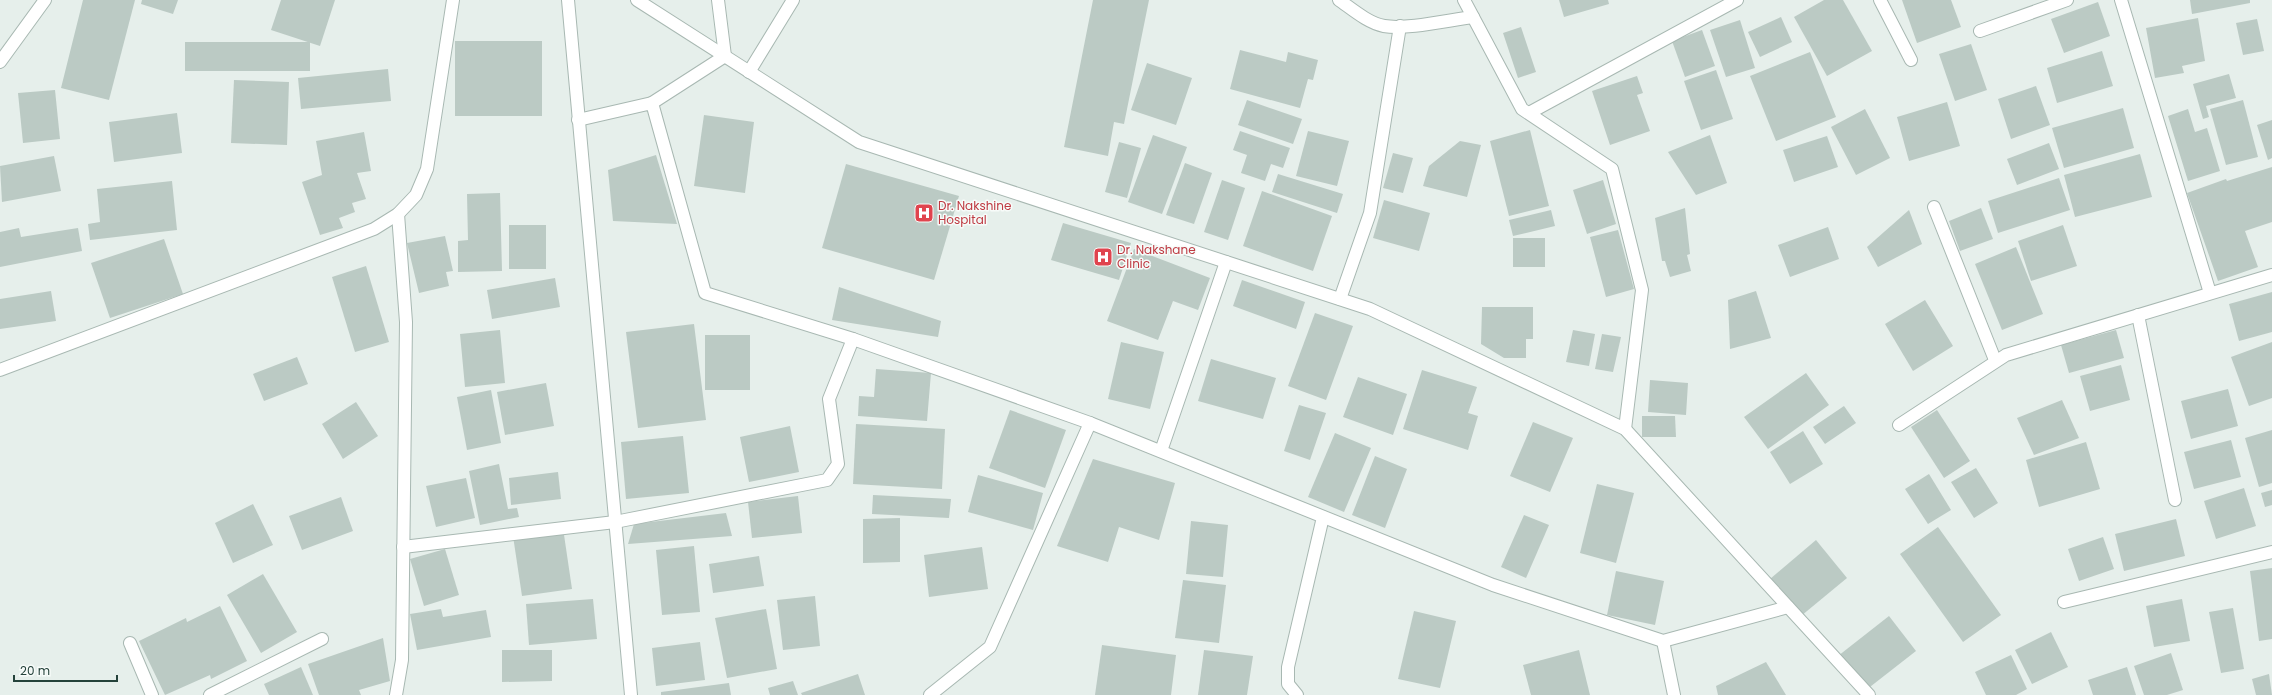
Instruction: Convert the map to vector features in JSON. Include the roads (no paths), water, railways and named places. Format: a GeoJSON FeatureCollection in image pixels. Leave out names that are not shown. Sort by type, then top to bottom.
{"type":"FeatureCollection","features":[{"type":"Feature","properties":{"kind":"street"},"geometry":{"type":"LineString","coordinates":[[0,62],[45,0]]}},
{"type":"Feature","properties":{"kind":"street"},"geometry":{"type":"LineString","coordinates":[[0,370],[374,229],[398,214],[416,195],[427,169],[453,0]]}},
{"type":"Feature","properties":{"kind":"street"},"geometry":{"type":"LineString","coordinates":[[568,0],[631,695]]}},
{"type":"Feature","properties":{"kind":"street"},"geometry":{"type":"LineString","coordinates":[[637,0],[859,142],[1370,309],[1625,428],[1869,695]]}},
{"type":"Feature","properties":{"kind":"street"},"geometry":{"type":"LineString","coordinates":[[718,0],[725,56]]}},
{"type":"Feature","properties":{"kind":"street"},"geometry":{"type":"LineString","coordinates":[[750,72],[793,0]]}},
{"type":"Feature","properties":{"kind":"street"},"geometry":{"type":"LineString","coordinates":[[1339,0],[1369,19],[1384,26],[1400,26],[1474,17]]}},
{"type":"Feature","properties":{"kind":"street"},"geometry":{"type":"LineString","coordinates":[[1464,0],[1522,109],[1612,169],[1642,290],[1625,428]]}},
{"type":"Feature","properties":{"kind":"street"},"geometry":{"type":"LineString","coordinates":[[1528,113],[1737,0]]}},
{"type":"Feature","properties":{"kind":"street"},"geometry":{"type":"LineString","coordinates":[[1880,0],[1911,60]]}},
{"type":"Feature","properties":{"kind":"street"},"geometry":{"type":"LineString","coordinates":[[1980,31],[2067,0]]}},
{"type":"Feature","properties":{"kind":"street"},"geometry":{"type":"LineString","coordinates":[[2121,0],[2210,293]]}},
{"type":"Feature","properties":{"kind":"street"},"geometry":{"type":"LineString","coordinates":[[1340,299],[1370,213],[1400,26]]}},
{"type":"Feature","properties":{"kind":"street"},"geometry":{"type":"LineString","coordinates":[[578,120],[652,103],[725,56]]}},
{"type":"Feature","properties":{"kind":"street"},"geometry":{"type":"LineString","coordinates":[[652,103],[706,293],[853,339],[1090,423],[1493,585],[1663,641],[1788,607]]}},
{"type":"Feature","properties":{"kind":"street"},"geometry":{"type":"LineString","coordinates":[[1934,207],[1996,360]]}},
{"type":"Feature","properties":{"kind":"street"},"geometry":{"type":"LineString","coordinates":[[396,695],[402,660],[406,322],[398,214]]}},
{"type":"Feature","properties":{"kind":"street"},"geometry":{"type":"LineString","coordinates":[[1161,452],[1226,262]]}},
{"type":"Feature","properties":{"kind":"street"},"geometry":{"type":"LineString","coordinates":[[1899,425],[1996,360],[2018,351],[2272,274]]}},
{"type":"Feature","properties":{"kind":"street"},"geometry":{"type":"LineString","coordinates":[[2138,315],[2175,500]]}},
{"type":"Feature","properties":{"kind":"street"},"geometry":{"type":"LineString","coordinates":[[403,547],[615,522],[827,480],[838,464],[829,399],[853,339]]}},
{"type":"Feature","properties":{"kind":"street"},"geometry":{"type":"LineString","coordinates":[[930,695],[990,647],[1090,423]]}},
{"type":"Feature","properties":{"kind":"street"},"geometry":{"type":"LineString","coordinates":[[1297,695],[1288,684],[1288,667],[1323,517]]}},
{"type":"Feature","properties":{"kind":"street"},"geometry":{"type":"LineString","coordinates":[[2064,602],[2272,552]]}},
{"type":"Feature","properties":{"kind":"street"},"geometry":{"type":"LineString","coordinates":[[210,695],[322,639]]}},
{"type":"Feature","properties":{"kind":"street"},"geometry":{"type":"LineString","coordinates":[[1663,641],[1674,695]]}},
{"type":"Feature","properties":{"kind":"street"},"geometry":{"type":"LineString","coordinates":[[130,643],[152,695]]}},
{"type":"Feature","properties":{"kind":"place","name":"Dr. Nakshine Hospital"},"geometry":{"type":"Point","coordinates":[924,213]}},
{"type":"Feature","properties":{"kind":"place","name":"Dr. Nakshane Clinic"},"geometry":{"type":"Point","coordinates":[1103,257]}}]}
